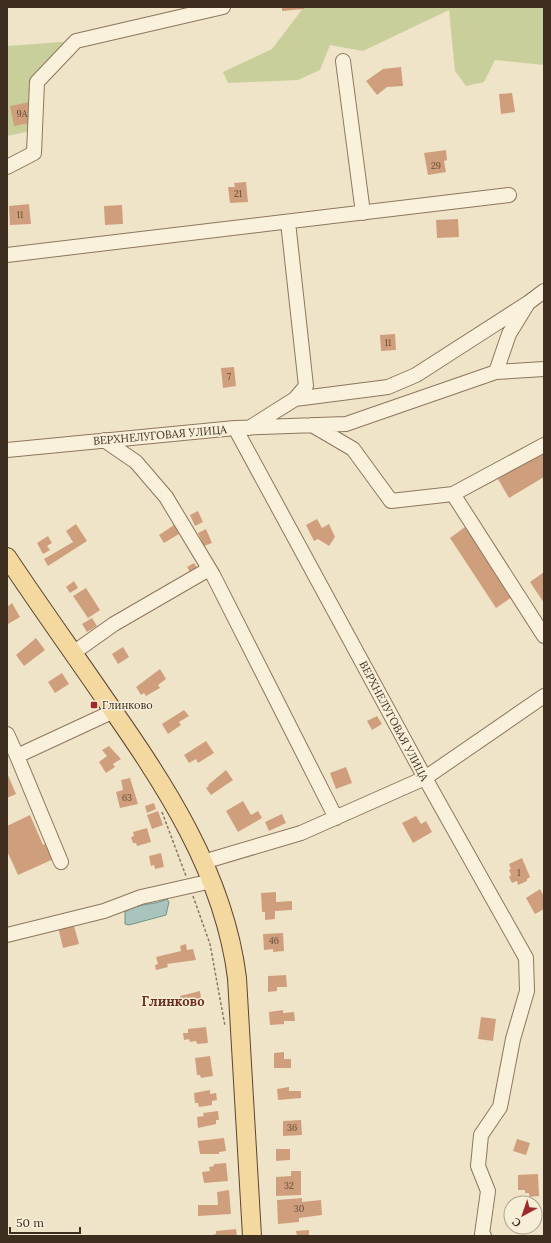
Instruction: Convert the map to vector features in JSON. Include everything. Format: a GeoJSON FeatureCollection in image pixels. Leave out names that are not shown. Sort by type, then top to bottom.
{"type":"FeatureCollection","features":[{"type":"Feature","properties":{"kind":"main road"},"geometry":{"type":"LineString","coordinates":[[9,566],[114,711],[168,791],[212,881],[234,953],[237,978],[252,1236]]}},
{"type":"Feature","properties":{"kind":"street"},"geometry":{"type":"LineString","coordinates":[[7,167],[34,153],[37,82],[76,41],[223,7]]}},
{"type":"Feature","properties":{"kind":"street"},"geometry":{"type":"LineString","coordinates":[[343,61],[363,213]]}},
{"type":"Feature","properties":{"kind":"street"},"geometry":{"type":"LineString","coordinates":[[9,250],[288,222],[509,195]]}},
{"type":"Feature","properties":{"kind":"street"},"geometry":{"type":"LineString","coordinates":[[242,428],[295,399],[306,386],[288,222]]}},
{"type":"Feature","properties":{"kind":"street"},"geometry":{"type":"LineString","coordinates":[[295,399],[388,387],[416,375],[528,303],[544,291]]}},
{"type":"Feature","properties":{"kind":"street"},"geometry":{"type":"LineString","coordinates":[[496,372],[509,334],[528,303]]}},
{"type":"Feature","properties":{"kind":"street"},"geometry":{"type":"LineString","coordinates":[[242,428],[346,424],[496,372],[544,369]]}},
{"type":"Feature","properties":{"kind":"street"},"geometry":{"type":"LineString","coordinates":[[312,425],[353,449],[391,501],[453,494],[544,446]]}},
{"type":"Feature","properties":{"kind":"street","name":"ВЕРХНЕЛУГОВАЯ УЛИЦА"},"geometry":{"type":"LineString","coordinates":[[7,450],[242,428],[425,778],[526,958],[527,991],[513,1039],[500,1107],[481,1135],[478,1166],[488,1191],[482,1234],[484,1236]]}},
{"type":"Feature","properties":{"kind":"street"},"geometry":{"type":"LineString","coordinates":[[104,440],[136,462],[166,497],[209,569],[336,818]]}},
{"type":"Feature","properties":{"kind":"street"},"geometry":{"type":"LineString","coordinates":[[453,494],[544,636]]}},
{"type":"Feature","properties":{"kind":"street"},"geometry":{"type":"LineString","coordinates":[[73,653],[114,624],[209,569]]}},
{"type":"Feature","properties":{"kind":"street"},"geometry":{"type":"LineString","coordinates":[[203,862],[301,833],[425,778],[544,696]]}},
{"type":"Feature","properties":{"kind":"street"},"geometry":{"type":"LineString","coordinates":[[16,756],[114,711]]}},
{"type":"Feature","properties":{"kind":"street"},"geometry":{"type":"LineString","coordinates":[[7,734],[61,862]]}},
{"type":"Feature","properties":{"kind":"street"},"geometry":{"type":"LineString","coordinates":[[7,935],[104,911],[141,896],[212,881]]}},
{"type":"Feature","properties":{"kind":"path"},"geometry":{"type":"LineString","coordinates":[[159,806],[190,886],[210,944],[226,1027]]}},
{"type":"Feature","properties":{"kind":"green space"},"geometry":{"type":"Polygon","coordinates":[[[304,7],[544,7],[544,65],[495,60],[484,82],[466,86],[455,71],[449,10],[363,51],[330,45],[320,70],[298,80],[228,83],[223,72],[272,49],[304,7]]]}},
{"type":"Feature","properties":{"kind":"green space"},"geometry":{"type":"Polygon","coordinates":[[[76,41],[37,82],[35,130],[7,136],[7,46],[76,41]]]}},
{"type":"Feature","properties":{"kind":"water"},"geometry":{"type":"Polygon","coordinates":[[[167,899],[169,902],[166,915],[129,925],[125,924],[125,912],[130,909],[141,905],[157,903],[167,899]]]}},
{"type":"Feature","properties":{"kind":"building"},"geometry":{"type":"Polygon","coordinates":[[[282,7],[304,7],[304,9],[282,11],[282,7]]]}},
{"type":"Feature","properties":{"kind":"building"},"geometry":{"type":"Polygon","coordinates":[[[401,67],[403,86],[387,87],[377,95],[366,81],[383,69],[401,67]]]}},
{"type":"Feature","properties":{"kind":"building"},"geometry":{"type":"Polygon","coordinates":[[[512,93],[515,112],[501,114],[499,94],[512,93]]]}},
{"type":"Feature","properties":{"kind":"building"},"geometry":{"type":"Polygon","coordinates":[[[30,102],[35,122],[14,126],[10,106],[30,102]]]}},
{"type":"Feature","properties":{"kind":"building"},"geometry":{"type":"Polygon","coordinates":[[[446,150],[447,160],[444,161],[446,172],[428,175],[424,153],[446,150]]]}},
{"type":"Feature","properties":{"kind":"building"},"geometry":{"type":"Polygon","coordinates":[[[246,182],[248,202],[230,203],[228,187],[235,187],[234,183],[246,182]]]}},
{"type":"Feature","properties":{"kind":"building"},"geometry":{"type":"Polygon","coordinates":[[[29,204],[31,224],[10,225],[9,206],[29,204]]]}},
{"type":"Feature","properties":{"kind":"building"},"geometry":{"type":"Polygon","coordinates":[[[122,205],[123,224],[105,225],[104,206],[122,205]]]}},
{"type":"Feature","properties":{"kind":"building"},"geometry":{"type":"Polygon","coordinates":[[[458,219],[459,237],[437,238],[436,220],[458,219]]]}},
{"type":"Feature","properties":{"kind":"building"},"geometry":{"type":"Polygon","coordinates":[[[395,334],[396,350],[381,351],[380,335],[395,334]]]}},
{"type":"Feature","properties":{"kind":"building"},"geometry":{"type":"Polygon","coordinates":[[[234,367],[236,386],[223,388],[221,368],[234,367]]]}},
{"type":"Feature","properties":{"kind":"building"},"geometry":{"type":"Polygon","coordinates":[[[544,452],[544,477],[509,498],[498,479],[544,452]]]}},
{"type":"Feature","properties":{"kind":"building"},"geometry":{"type":"Polygon","coordinates":[[[198,511],[203,522],[195,526],[190,515],[198,511]]]}},
{"type":"Feature","properties":{"kind":"building"},"geometry":{"type":"Polygon","coordinates":[[[317,519],[322,528],[329,524],[335,537],[329,546],[318,539],[314,541],[306,525],[317,519]]]}},
{"type":"Feature","properties":{"kind":"building"},"geometry":{"type":"Polygon","coordinates":[[[177,523],[181,530],[178,532],[179,534],[164,543],[159,535],[177,523]]]}},
{"type":"Feature","properties":{"kind":"building"},"geometry":{"type":"Polygon","coordinates":[[[76,524],[87,541],[48,566],[44,559],[73,542],[66,531],[76,524]]]}},
{"type":"Feature","properties":{"kind":"building"},"geometry":{"type":"Polygon","coordinates":[[[465,527],[512,597],[496,608],[450,538],[465,527]]]}},
{"type":"Feature","properties":{"kind":"building"},"geometry":{"type":"Polygon","coordinates":[[[206,529],[212,543],[204,546],[198,533],[206,529]]]}},
{"type":"Feature","properties":{"kind":"building"},"geometry":{"type":"Polygon","coordinates":[[[48,536],[52,543],[47,546],[50,550],[43,554],[37,543],[48,536]]]}},
{"type":"Feature","properties":{"kind":"building"},"geometry":{"type":"Polygon","coordinates":[[[194,563],[199,571],[192,575],[187,567],[194,563]]]}},
{"type":"Feature","properties":{"kind":"building"},"geometry":{"type":"Polygon","coordinates":[[[544,572],[544,603],[530,582],[544,572]]]}},
{"type":"Feature","properties":{"kind":"building"},"geometry":{"type":"Polygon","coordinates":[[[74,581],[78,588],[70,593],[66,587],[74,581]]]}},
{"type":"Feature","properties":{"kind":"building"},"geometry":{"type":"Polygon","coordinates":[[[86,588],[100,610],[88,618],[73,596],[86,588]]]}},
{"type":"Feature","properties":{"kind":"building"},"geometry":{"type":"Polygon","coordinates":[[[12,603],[20,617],[8,624],[7,607],[12,603]]]}},
{"type":"Feature","properties":{"kind":"building"},"geometry":{"type":"Polygon","coordinates":[[[92,618],[97,626],[87,632],[82,624],[92,618]]]}},
{"type":"Feature","properties":{"kind":"building"},"geometry":{"type":"Polygon","coordinates":[[[36,638],[45,650],[24,666],[16,655],[36,638]]]}},
{"type":"Feature","properties":{"kind":"building"},"geometry":{"type":"Polygon","coordinates":[[[123,647],[129,657],[118,664],[112,654],[123,647]]]}},
{"type":"Feature","properties":{"kind":"building"},"geometry":{"type":"Polygon","coordinates":[[[160,669],[166,679],[158,685],[160,688],[146,696],[144,693],[141,695],[136,687],[160,669]]]}},
{"type":"Feature","properties":{"kind":"building"},"geometry":{"type":"Polygon","coordinates":[[[62,673],[69,684],[55,693],[48,682],[62,673]]]}},
{"type":"Feature","properties":{"kind":"building"},"geometry":{"type":"Polygon","coordinates":[[[184,710],[189,716],[179,722],[181,725],[168,734],[162,724],[184,710]]]}},
{"type":"Feature","properties":{"kind":"building"},"geometry":{"type":"Polygon","coordinates":[[[377,716],[382,724],[372,730],[367,721],[377,716]]]}},
{"type":"Feature","properties":{"kind":"building"},"geometry":{"type":"Polygon","coordinates":[[[206,741],[214,753],[198,763],[196,759],[189,763],[184,755],[206,741]]]}},
{"type":"Feature","properties":{"kind":"building"},"geometry":{"type":"Polygon","coordinates":[[[109,746],[121,759],[113,764],[115,767],[106,773],[99,762],[107,756],[102,750],[109,746]]]}},
{"type":"Feature","properties":{"kind":"building"},"geometry":{"type":"Polygon","coordinates":[[[346,767],[352,783],[336,789],[330,773],[346,767]]]}},
{"type":"Feature","properties":{"kind":"building"},"geometry":{"type":"Polygon","coordinates":[[[226,770],[233,780],[211,795],[206,788],[226,770]]]}},
{"type":"Feature","properties":{"kind":"building"},"geometry":{"type":"Polygon","coordinates":[[[7,773],[16,794],[7,798],[7,773]]]}},
{"type":"Feature","properties":{"kind":"building"},"geometry":{"type":"Polygon","coordinates":[[[130,778],[138,804],[120,808],[116,792],[123,790],[121,780],[130,778]]]}},
{"type":"Feature","properties":{"kind":"building"},"geometry":{"type":"Polygon","coordinates":[[[243,801],[251,815],[258,811],[262,818],[238,832],[226,811],[243,801]]]}},
{"type":"Feature","properties":{"kind":"building"},"geometry":{"type":"Polygon","coordinates":[[[154,803],[156,809],[147,813],[145,806],[154,803]]]}},
{"type":"Feature","properties":{"kind":"building"},"geometry":{"type":"Polygon","coordinates":[[[158,811],[163,825],[152,829],[147,815],[158,811]]]}},
{"type":"Feature","properties":{"kind":"building"},"geometry":{"type":"Polygon","coordinates":[[[282,814],[286,823],[269,831],[265,822],[282,814]]]}},
{"type":"Feature","properties":{"kind":"building"},"geometry":{"type":"Polygon","coordinates":[[[30,815],[43,845],[49,842],[56,858],[18,875],[7,851],[7,826],[30,815]]]}},
{"type":"Feature","properties":{"kind":"building"},"geometry":{"type":"Polygon","coordinates":[[[416,816],[421,824],[426,821],[432,832],[413,843],[402,823],[416,816]]]}},
{"type":"Feature","properties":{"kind":"building"},"geometry":{"type":"Polygon","coordinates":[[[147,828],[151,842],[137,846],[136,843],[133,843],[131,837],[134,836],[133,832],[147,828]]]}},
{"type":"Feature","properties":{"kind":"building"},"geometry":{"type":"Polygon","coordinates":[[[161,853],[164,867],[155,869],[154,865],[151,866],[149,856],[161,853]]]}},
{"type":"Feature","properties":{"kind":"building"},"geometry":{"type":"Polygon","coordinates":[[[522,858],[530,877],[527,881],[518,885],[517,881],[512,883],[509,877],[511,875],[509,870],[511,869],[509,864],[522,858]]]}},
{"type":"Feature","properties":{"kind":"building"},"geometry":{"type":"Polygon","coordinates":[[[540,889],[544,896],[544,909],[535,914],[526,898],[540,889]]]}},
{"type":"Feature","properties":{"kind":"building"},"geometry":{"type":"Polygon","coordinates":[[[276,892],[276,902],[292,901],[292,910],[275,911],[275,919],[265,920],[265,912],[262,912],[261,893],[276,892]]]}},
{"type":"Feature","properties":{"kind":"building"},"geometry":{"type":"Polygon","coordinates":[[[73,922],[79,944],[63,948],[58,927],[73,922]]]}},
{"type":"Feature","properties":{"kind":"building"},"geometry":{"type":"Polygon","coordinates":[[[283,933],[284,951],[273,952],[273,949],[264,950],[263,934],[283,933]]]}},
{"type":"Feature","properties":{"kind":"building"},"geometry":{"type":"Polygon","coordinates":[[[186,944],[187,950],[193,949],[196,960],[167,964],[168,967],[156,970],[155,965],[158,964],[156,957],[181,951],[180,946],[186,944]]]}},
{"type":"Feature","properties":{"kind":"building"},"geometry":{"type":"Polygon","coordinates":[[[286,975],[287,987],[277,987],[277,991],[268,992],[268,976],[286,975]]]}},
{"type":"Feature","properties":{"kind":"building"},"geometry":{"type":"Polygon","coordinates":[[[200,991],[202,1005],[189,1006],[188,1002],[181,1002],[180,996],[200,991]]]}},
{"type":"Feature","properties":{"kind":"building"},"geometry":{"type":"Polygon","coordinates":[[[283,1010],[283,1013],[294,1012],[295,1021],[284,1021],[284,1024],[270,1025],[269,1012],[283,1010]]]}},
{"type":"Feature","properties":{"kind":"building"},"geometry":{"type":"Polygon","coordinates":[[[481,1017],[496,1019],[493,1041],[478,1039],[481,1017]]]}},
{"type":"Feature","properties":{"kind":"building"},"geometry":{"type":"Polygon","coordinates":[[[206,1027],[208,1043],[197,1044],[196,1041],[190,1042],[189,1039],[184,1040],[183,1033],[188,1033],[188,1029],[206,1027]]]}},
{"type":"Feature","properties":{"kind":"building"},"geometry":{"type":"Polygon","coordinates":[[[284,1052],[284,1059],[291,1059],[291,1068],[274,1068],[274,1053],[284,1052]]]}},
{"type":"Feature","properties":{"kind":"building"},"geometry":{"type":"Polygon","coordinates":[[[210,1056],[213,1076],[201,1078],[200,1075],[197,1075],[195,1058],[210,1056]]]}},
{"type":"Feature","properties":{"kind":"building"},"geometry":{"type":"Polygon","coordinates":[[[289,1087],[289,1091],[301,1091],[301,1098],[278,1100],[277,1089],[289,1087]]]}},
{"type":"Feature","properties":{"kind":"building"},"geometry":{"type":"Polygon","coordinates":[[[210,1090],[210,1094],[216,1093],[217,1100],[212,1101],[212,1105],[199,1107],[198,1103],[195,1103],[194,1093],[210,1090]]]}},
{"type":"Feature","properties":{"kind":"building"},"geometry":{"type":"Polygon","coordinates":[[[218,1111],[219,1120],[216,1120],[216,1124],[198,1128],[197,1117],[204,1116],[203,1113],[218,1111]]]}},
{"type":"Feature","properties":{"kind":"building"},"geometry":{"type":"Polygon","coordinates":[[[301,1120],[302,1135],[283,1136],[283,1121],[301,1120]]]}},
{"type":"Feature","properties":{"kind":"building"},"geometry":{"type":"Polygon","coordinates":[[[224,1138],[226,1151],[219,1152],[219,1154],[200,1154],[198,1141],[224,1138]]]}},
{"type":"Feature","properties":{"kind":"building"},"geometry":{"type":"Polygon","coordinates":[[[517,1139],[530,1143],[526,1155],[513,1151],[517,1139]]]}},
{"type":"Feature","properties":{"kind":"building"},"geometry":{"type":"Polygon","coordinates":[[[276,1149],[290,1149],[290,1160],[276,1161],[276,1149]]]}},
{"type":"Feature","properties":{"kind":"building"},"geometry":{"type":"Polygon","coordinates":[[[226,1163],[228,1181],[204,1183],[202,1172],[210,1171],[209,1167],[214,1166],[214,1164],[226,1163]]]}},
{"type":"Feature","properties":{"kind":"building"},"geometry":{"type":"Polygon","coordinates":[[[291,1171],[301,1171],[301,1195],[276,1196],[276,1177],[291,1176],[291,1171]]]}},
{"type":"Feature","properties":{"kind":"building"},"geometry":{"type":"Polygon","coordinates":[[[538,1174],[539,1195],[529,1195],[529,1193],[525,1193],[525,1190],[518,1190],[518,1175],[538,1174]]]}},
{"type":"Feature","properties":{"kind":"building"},"geometry":{"type":"Polygon","coordinates":[[[229,1190],[231,1214],[198,1216],[198,1205],[218,1205],[217,1192],[229,1190]]]}},
{"type":"Feature","properties":{"kind":"building"},"geometry":{"type":"Polygon","coordinates":[[[302,1198],[302,1202],[321,1200],[322,1215],[299,1218],[299,1222],[278,1224],[277,1200],[302,1198]]]}},
{"type":"Feature","properties":{"kind":"building"},"geometry":{"type":"Polygon","coordinates":[[[236,1229],[237,1236],[210,1236],[216,1234],[216,1231],[236,1229]]]}},
{"type":"Feature","properties":{"kind":"building"},"geometry":{"type":"Polygon","coordinates":[[[309,1230],[309,1236],[297,1236],[296,1231],[309,1230]]]}},
{"type":"Feature","properties":{"kind":"place","name":"Глинково"},"geometry":{"type":"Point","coordinates":[94,705]}},
{"type":"Feature","properties":{"kind":"district","name":"Глинково"},"geometry":{"type":"Point","coordinates":[173,1001]}}]}
